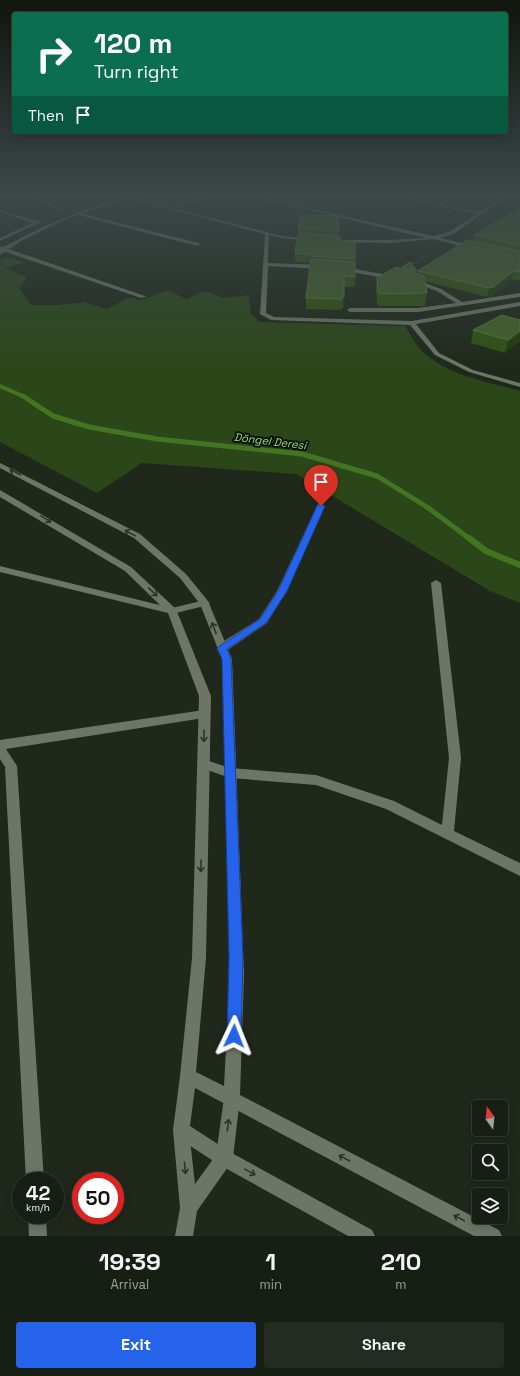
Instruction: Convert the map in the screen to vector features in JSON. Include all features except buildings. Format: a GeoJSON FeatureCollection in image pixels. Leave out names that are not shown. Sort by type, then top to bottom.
{"type":"FeatureCollection","features":[{"type":"Feature","properties":{"kind":"street"},"geometry":{"type":"LineString","coordinates":[[15,255],[143,297]]}},
{"type":"Feature","properties":{"kind":"street"},"geometry":{"type":"LineString","coordinates":[[266,255],[263,314],[273,319],[412,323],[520,304]]}},
{"type":"Feature","properties":{"kind":"street"},"geometry":{"type":"LineString","coordinates":[[265,264],[329,268]]}},
{"type":"Feature","properties":{"kind":"street"},"geometry":{"type":"LineString","coordinates":[[337,268],[403,279]]}},
{"type":"Feature","properties":{"kind":"street"},"geometry":{"type":"LineString","coordinates":[[411,281],[439,290],[462,304]]}},
{"type":"Feature","properties":{"kind":"street"},"geometry":{"type":"LineString","coordinates":[[350,310],[418,310],[520,295]]}},
{"type":"Feature","properties":{"kind":"street"},"geometry":{"type":"LineString","coordinates":[[412,323],[437,354],[471,371],[520,385]]}},
{"type":"Feature","properties":{"kind":"street"},"geometry":{"type":"LineString","coordinates":[[0,465],[137,536],[183,576],[205,602],[226,659],[236,974],[232,1098],[224,1158],[189,1208]]}},
{"type":"Feature","properties":{"kind":"street"},"geometry":{"type":"LineString","coordinates":[[0,493],[128,569],[172,611],[205,696],[199,958],[188,1076],[181,1130],[189,1208],[184,1236]]}},
{"type":"Feature","properties":{"kind":"street"},"geometry":{"type":"LineString","coordinates":[[222,648],[263,621],[282,591],[321,506]]}},
{"type":"Feature","properties":{"kind":"street"},"geometry":{"type":"LineString","coordinates":[[0,569],[172,611],[205,602]]}},
{"type":"Feature","properties":{"kind":"street"},"geometry":{"type":"LineString","coordinates":[[436,583],[455,758],[447,833]]}},
{"type":"Feature","properties":{"kind":"street"},"geometry":{"type":"LineString","coordinates":[[0,745],[204,714]]}},
{"type":"Feature","properties":{"kind":"street"},"geometry":{"type":"LineString","coordinates":[[0,749],[11,766],[34,1172]]}},
{"type":"Feature","properties":{"kind":"street"},"geometry":{"type":"LineString","coordinates":[[203,764],[230,772],[316,780],[390,805],[520,870]]}},
{"type":"Feature","properties":{"kind":"street"},"geometry":{"type":"LineString","coordinates":[[188,1076],[493,1236]]}},
{"type":"Feature","properties":{"kind":"street"},"geometry":{"type":"LineString","coordinates":[[181,1130],[224,1158],[366,1236]]}},
{"type":"Feature","properties":{"kind":"street"},"geometry":{"type":"LineString","coordinates":[[37,1224],[38,1236]]}},
{"type":"Feature","properties":{"kind":"path"},"geometry":{"type":"LineString","coordinates":[[381,275],[410,265],[429,255]]}},
{"type":"Feature","properties":{"kind":"green space"},"geometry":{"type":"Polygon","coordinates":[[[4,257],[24,262],[6,268],[27,278],[19,288],[31,305],[59,305],[85,302],[107,309],[129,297],[141,300],[168,290],[186,299],[205,291],[223,298],[249,295],[251,314],[260,322],[405,326],[419,348],[435,362],[458,373],[520,391],[520,603],[490,591],[296,474],[142,463],[97,493],[0,442],[0,261],[4,257]]]}},
{"type":"Feature","properties":{"kind":"waterway","name":"Döngel Deresi"},"geometry":{"type":"LineString","coordinates":[[0,386],[24,396]]}},
{"type":"Feature","properties":{"kind":"waterway","name":"Döngel Deresi"},"geometry":{"type":"LineString","coordinates":[[24,396],[53,416],[89,427],[157,439],[302,454],[377,476],[427,507],[470,539]]}},
{"type":"Feature","properties":{"kind":"waterway","name":"Döngel Deresi"},"geometry":{"type":"LineString","coordinates":[[469,538],[486,551],[520,565]]}},
{"type":"Feature","properties":{"kind":"route"},"geometry":{"type":"LineString","coordinates":[[234,1036],[236,958],[226,659],[222,648],[263,621],[282,591],[321,506]]}}]}
